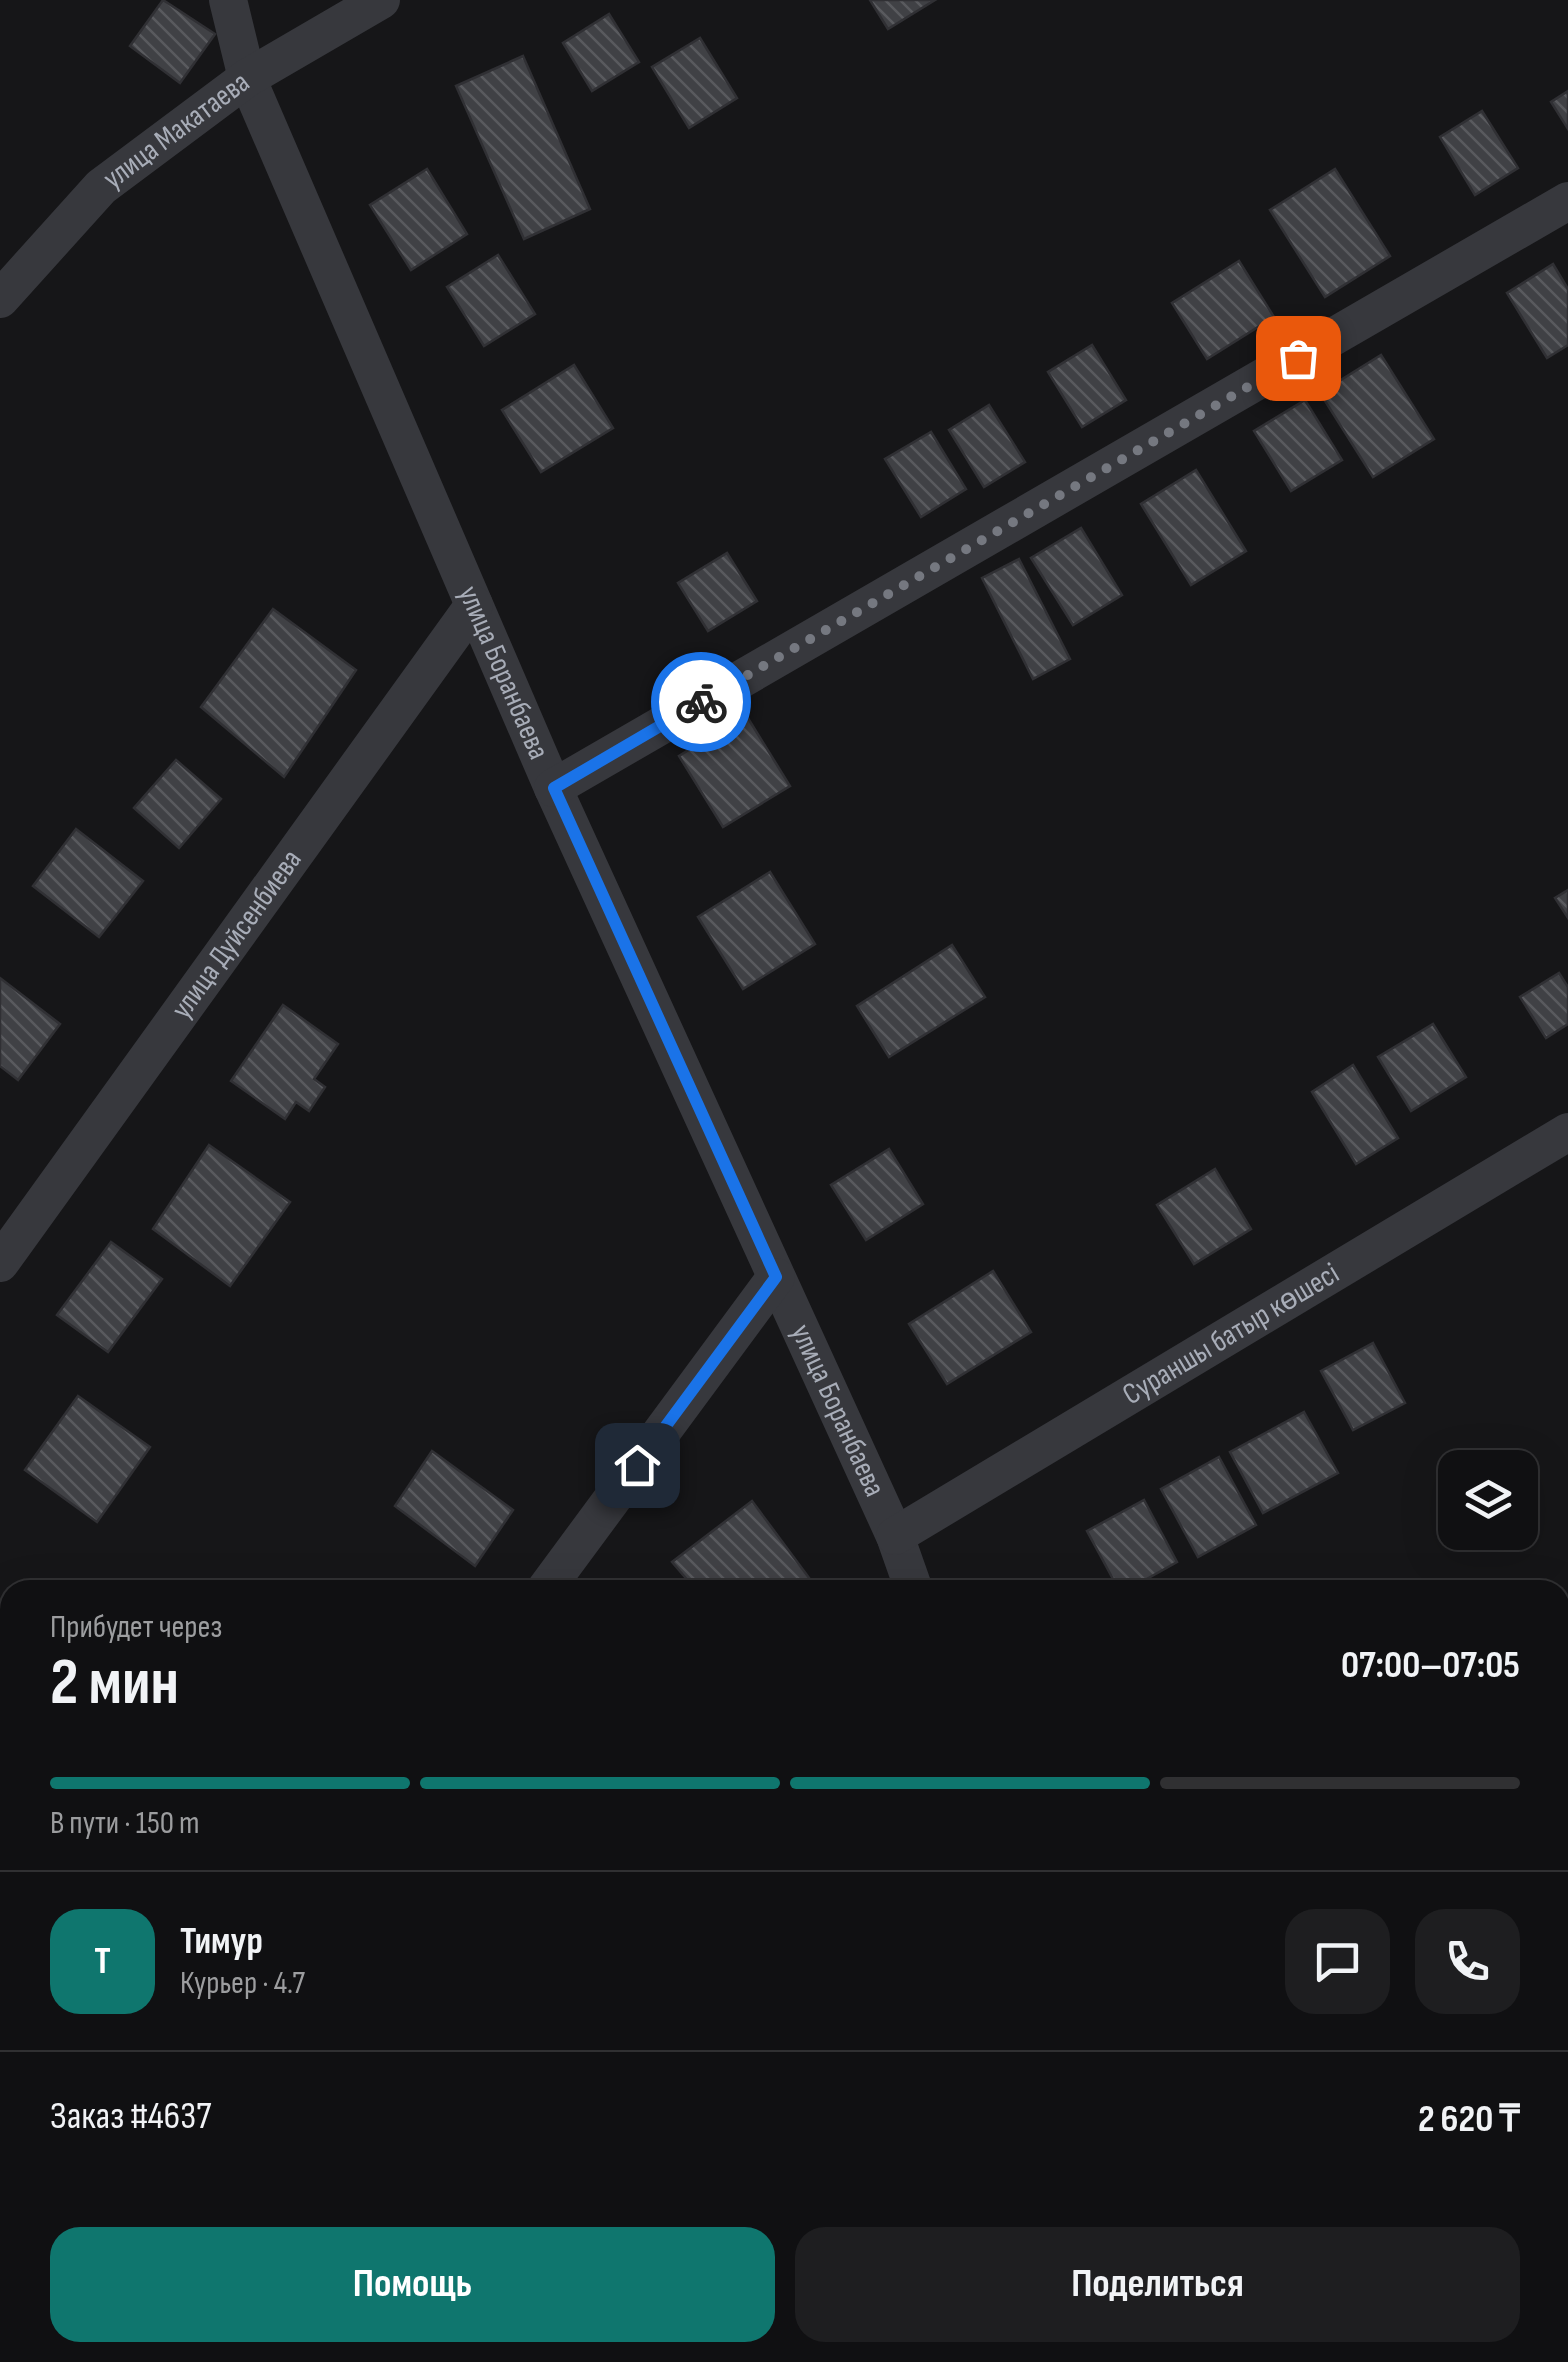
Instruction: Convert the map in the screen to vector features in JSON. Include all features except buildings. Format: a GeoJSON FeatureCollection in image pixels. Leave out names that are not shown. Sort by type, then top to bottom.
{"type":"FeatureCollection","features":[{"type":"Feature","properties":{"kind":"street","name":"улица Боранбаева"},"geometry":{"type":"LineString","coordinates":[[228,0],[247,78],[474,605],[895,1536],[910,1580]]}},
{"type":"Feature","properties":{"kind":"street","name":"улица Макатаева"},"geometry":{"type":"LineString","coordinates":[[0,299],[102,187],[247,78],[382,0]]}},
{"type":"Feature","properties":{"kind":"street"},"geometry":{"type":"LineString","coordinates":[[554,788],[1568,202]]}},
{"type":"Feature","properties":{"kind":"street","name":"улица Дуйсенбиева"},"geometry":{"type":"LineString","coordinates":[[0,1263],[474,605]]}},
{"type":"Feature","properties":{"kind":"street","name":"Сураншы батыр көшесі"},"geometry":{"type":"LineString","coordinates":[[895,1536],[1568,1132]]}},
{"type":"Feature","properties":{"kind":"street"},"geometry":{"type":"LineString","coordinates":[[552,1580],[776,1277]]}},
{"type":"Feature","properties":{"kind":"way so far"},"geometry":{"type":"LineString","coordinates":[[701,702],[1298,358]]}},
{"type":"Feature","properties":{"kind":"route"},"geometry":{"type":"LineString","coordinates":[[637,1465],[776,1277],[554,788],[701,702]]}}]}
